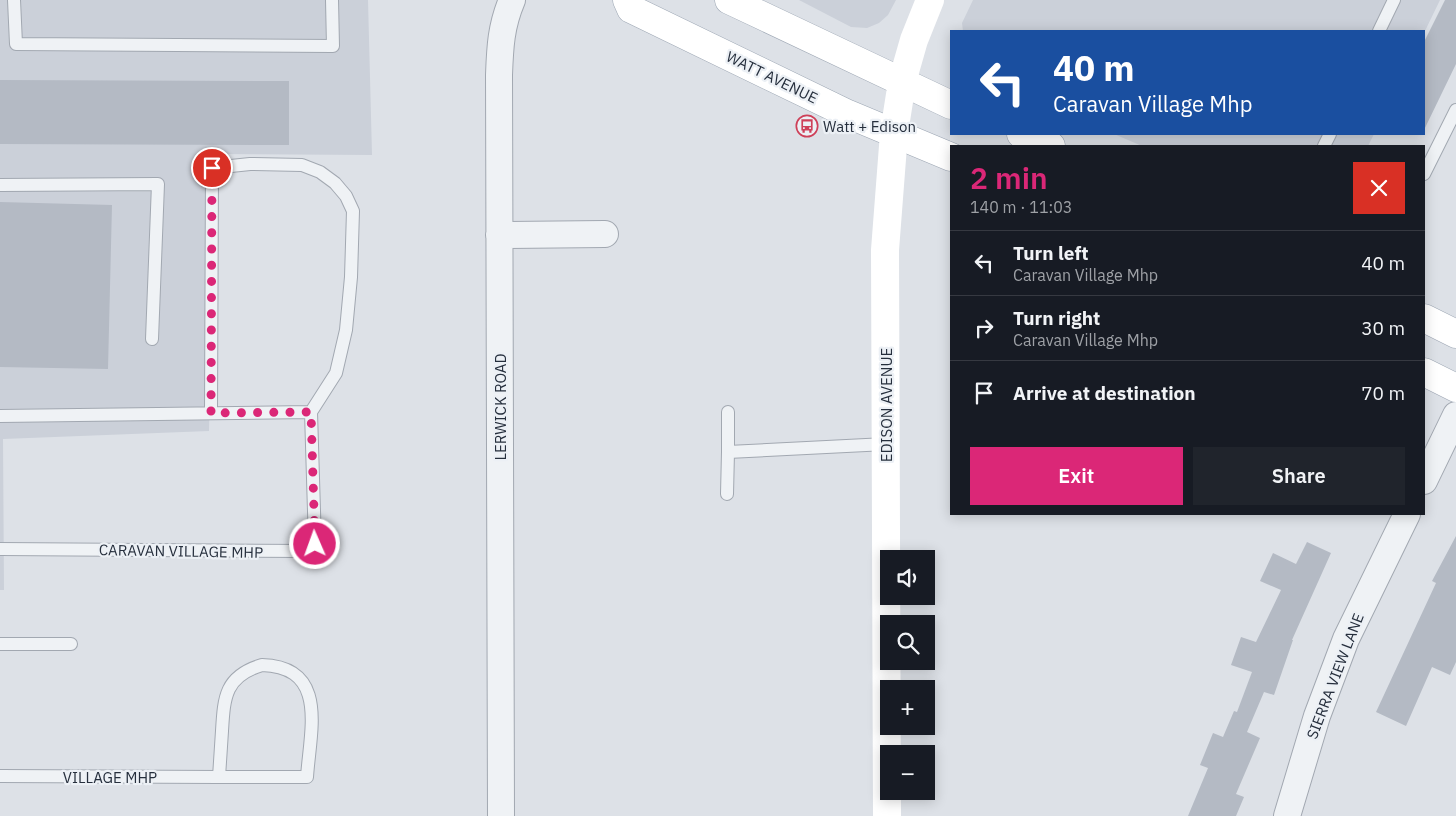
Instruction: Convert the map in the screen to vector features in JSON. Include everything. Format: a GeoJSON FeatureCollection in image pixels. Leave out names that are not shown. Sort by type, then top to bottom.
{"type":"FeatureCollection","features":[{"type":"Feature","properties":{"kind":"street","name":"LERWICK ROAD"},"geometry":{"type":"LineString","coordinates":[[501,816],[500,46],[504,19],[512,0]]}},
{"type":"Feature","properties":{"kind":"street","name":"WATT AVENUE"},"geometry":{"type":"LineString","coordinates":[[627,0],[631,9],[848,114],[950,157]]}},
{"type":"Feature","properties":{"kind":"street"},"geometry":{"type":"LineString","coordinates":[[729,0],[950,105]]}},
{"type":"Feature","properties":{"kind":"street","name":"EDISON AVENUE"},"geometry":{"type":"LineString","coordinates":[[887,816],[885,250],[894,133],[902,82],[914,40],[930,0]]}},
{"type":"Feature","properties":{"kind":"street"},"geometry":{"type":"LineString","coordinates":[[1024,135],[1048,145]]}},
{"type":"Feature","properties":{"kind":"street"},"geometry":{"type":"LineString","coordinates":[[500,235],[605,234]]}},
{"type":"Feature","properties":{"kind":"street"},"geometry":{"type":"LineString","coordinates":[[1425,318],[1456,334]]}},
{"type":"Feature","properties":{"kind":"street"},"geometry":{"type":"LineString","coordinates":[[1425,372],[1456,388]]}},
{"type":"Feature","properties":{"kind":"street"},"geometry":{"type":"LineString","coordinates":[[1425,479],[1456,415]]}},
{"type":"Feature","properties":{"kind":"street","name":"SIERRA VIEW LANE"},"geometry":{"type":"LineString","coordinates":[[1286,816],[1317,716],[1346,639],[1407,515]]}},
{"type":"Feature","properties":{"kind":"lane"},"geometry":{"type":"LineString","coordinates":[[14,0],[16,44],[333,46],[332,0]]}},
{"type":"Feature","properties":{"kind":"lane"},"geometry":{"type":"LineString","coordinates":[[1379,30],[1394,0]]}},
{"type":"Feature","properties":{"kind":"lane"},"geometry":{"type":"LineString","coordinates":[[1425,172],[1456,110]]}},
{"type":"Feature","properties":{"kind":"lane"},"geometry":{"type":"LineString","coordinates":[[0,416],[311,412],[336,373],[346,330],[351,278],[353,211],[346,196],[336,183],[320,172],[302,165],[250,164],[212,168],[211,413]]}},
{"type":"Feature","properties":{"kind":"lane"},"geometry":{"type":"LineString","coordinates":[[0,185],[158,184],[152,339]]}},
{"type":"Feature","properties":{"kind":"lane","name":"CARAVAN VILLAGE MHP"},"geometry":{"type":"LineString","coordinates":[[0,549],[312,551],[315,544],[311,412]]}},
{"type":"Feature","properties":{"kind":"lane"},"geometry":{"type":"LineString","coordinates":[[727,494],[728,412]]}},
{"type":"Feature","properties":{"kind":"lane"},"geometry":{"type":"LineString","coordinates":[[728,452],[886,444]]}},
{"type":"Feature","properties":{"kind":"lane"},"geometry":{"type":"LineString","coordinates":[[0,644],[71,644]]}},
{"type":"Feature","properties":{"kind":"lane","name":"VILLAGE MHP"},"geometry":{"type":"LineString","coordinates":[[0,776],[219,777],[307,777],[312,704],[308,690],[300,679],[289,670],[262,665],[248,670],[236,678],[228,689],[223,703],[219,777]]}},
{"type":"Feature","properties":{"kind":"shaded area"},"geometry":{"type":"Polygon","coordinates":[[[0,0],[368,0],[372,155],[215,154],[209,431],[3,439],[4,590],[0,590],[0,0]]]}},
{"type":"Feature","properties":{"kind":"shaded area"},"geometry":{"type":"Polygon","coordinates":[[[799,0],[896,0],[888,15],[879,23],[867,28],[851,27],[799,0]]]}},
{"type":"Feature","properties":{"kind":"shaded area"},"geometry":{"type":"Polygon","coordinates":[[[973,0],[1440,0],[1425,31],[963,30],[962,23],[973,0]]]}},
{"type":"Feature","properties":{"kind":"shaded area"},"geometry":{"type":"Polygon","coordinates":[[[1116,135],[1374,135],[1368,145],[1140,145],[1116,135]]]}},
{"type":"Feature","properties":{"kind":"building"},"geometry":{"type":"Polygon","coordinates":[[[1445,0],[1456,0],[1456,64],[1425,128],[1425,40],[1445,0]]]}},
{"type":"Feature","properties":{"kind":"building"},"geometry":{"type":"Polygon","coordinates":[[[0,80],[289,81],[289,145],[0,144],[0,80]]]}},
{"type":"Feature","properties":{"kind":"building"},"geometry":{"type":"Polygon","coordinates":[[[0,202],[112,205],[108,369],[0,367],[0,202]]]}},
{"type":"Feature","properties":{"kind":"building"},"geometry":{"type":"Polygon","coordinates":[[[1456,536],[1456,662],[1450,675],[1432,667],[1406,726],[1376,712],[1436,583],[1432,581],[1456,536]]]}},
{"type":"Feature","properties":{"kind":"building"},"geometry":{"type":"Polygon","coordinates":[[[1307,542],[1331,553],[1292,640],[1274,695],[1264,692],[1247,732],[1260,738],[1236,794],[1244,797],[1236,816],[1188,816],[1208,768],[1200,765],[1213,733],[1223,737],[1234,711],[1237,712],[1252,672],[1231,665],[1241,637],[1256,642],[1281,590],[1260,581],[1273,553],[1296,564],[1307,542]]]}},
{"type":"Feature","properties":{"kind":"place","name":"Watt + Edison"},"geometry":{"type":"Point","coordinates":[807,126]}},
{"type":"Feature","properties":{"kind":"route"},"geometry":{"type":"LineString","coordinates":[[212,168],[211,413],[311,412],[315,544]]}}]}
